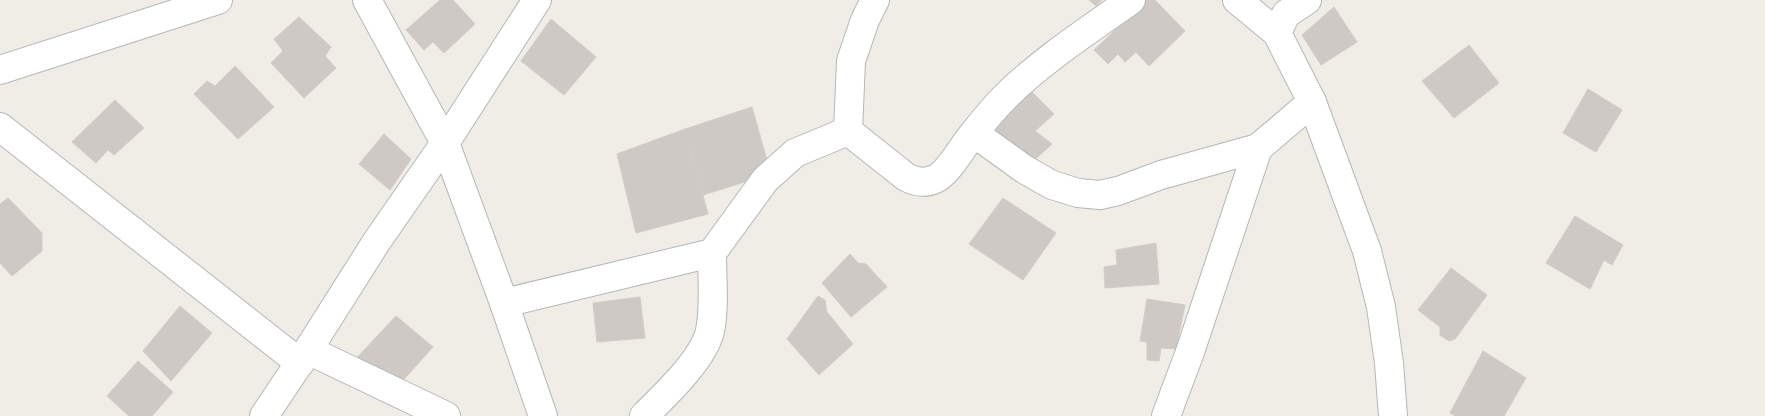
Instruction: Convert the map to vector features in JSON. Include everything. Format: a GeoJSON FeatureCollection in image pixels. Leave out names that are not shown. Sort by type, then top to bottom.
{"type":"FeatureCollection","features":[{"type":"Feature","properties":{"kind":"street"},"geometry":{"type":"LineString","coordinates":[[0,70],[218,0]]}},
{"type":"Feature","properties":{"kind":"street"},"geometry":{"type":"LineString","coordinates":[[367,0],[445,142],[543,416]]}},
{"type":"Feature","properties":{"kind":"street"},"geometry":{"type":"LineString","coordinates":[[264,416],[377,241],[445,142],[537,0]]}},
{"type":"Feature","properties":{"kind":"street"},"geometry":{"type":"LineString","coordinates":[[848,131],[851,61],[865,20],[876,0]]}},
{"type":"Feature","properties":{"kind":"street"},"geometry":{"type":"LineString","coordinates":[[848,131],[915,182],[936,179],[1007,95],[1050,58],[1132,0]]}},
{"type":"Feature","properties":{"kind":"street"},"geometry":{"type":"LineString","coordinates":[[1237,0],[1289,12],[1312,102],[1367,251],[1381,306],[1389,363],[1393,416]]}},
{"type":"Feature","properties":{"kind":"street"},"geometry":{"type":"LineString","coordinates":[[974,133],[1024,170],[1052,185],[1078,193],[1100,195],[1118,191],[1161,175],[1258,148],[1312,102]]}},
{"type":"Feature","properties":{"kind":"street"},"geometry":{"type":"LineString","coordinates":[[0,127],[304,356],[446,416]]}},
{"type":"Feature","properties":{"kind":"street"},"geometry":{"type":"LineString","coordinates":[[644,416],[688,369],[709,333],[712,314],[712,253],[765,180],[795,154],[848,131]]}},
{"type":"Feature","properties":{"kind":"street"},"geometry":{"type":"LineString","coordinates":[[1166,416],[1190,352],[1258,148]]}},
{"type":"Feature","properties":{"kind":"street"},"geometry":{"type":"LineString","coordinates":[[504,303],[712,253]]}},
{"type":"Feature","properties":{"kind":"building"},"geometry":{"type":"Polygon","coordinates":[[[440,0],[453,0],[475,24],[444,53],[433,42],[424,50],[406,30],[440,0]]]}},
{"type":"Feature","properties":{"kind":"building"},"geometry":{"type":"Polygon","coordinates":[[[1089,0],[1102,0],[1096,6],[1089,0]]]}},
{"type":"Feature","properties":{"kind":"building"},"geometry":{"type":"Polygon","coordinates":[[[1147,0],[1155,0],[1185,31],[1149,66],[1136,52],[1125,62],[1118,54],[1108,64],[1094,50],[1147,0]]]}},
{"type":"Feature","properties":{"kind":"building"},"geometry":{"type":"Polygon","coordinates":[[[1334,7],[1357,42],[1321,65],[1302,35],[1334,7]]]}},
{"type":"Feature","properties":{"kind":"building"},"geometry":{"type":"Polygon","coordinates":[[[299,17],[331,47],[325,56],[336,68],[304,98],[271,63],[283,51],[274,39],[299,17]]]}},
{"type":"Feature","properties":{"kind":"building"},"geometry":{"type":"Polygon","coordinates":[[[551,19],[596,57],[564,95],[521,61],[551,19]]]}},
{"type":"Feature","properties":{"kind":"building"},"geometry":{"type":"Polygon","coordinates":[[[1469,45],[1499,83],[1454,118],[1422,81],[1469,45]]]}},
{"type":"Feature","properties":{"kind":"building"},"geometry":{"type":"Polygon","coordinates":[[[235,66],[274,107],[238,139],[194,94],[207,81],[215,86],[235,66]]]}},
{"type":"Feature","properties":{"kind":"building"},"geometry":{"type":"Polygon","coordinates":[[[1029,89],[1054,114],[1035,131],[1052,144],[1028,166],[984,131],[1029,89]]]}},
{"type":"Feature","properties":{"kind":"building"},"geometry":{"type":"Polygon","coordinates":[[[1588,89],[1622,110],[1596,152],[1563,133],[1588,89]]]}},
{"type":"Feature","properties":{"kind":"building"},"geometry":{"type":"Polygon","coordinates":[[[115,100],[144,128],[114,155],[108,150],[96,163],[72,142],[115,100]]]}},
{"type":"Feature","properties":{"kind":"building"},"geometry":{"type":"Polygon","coordinates":[[[752,107],[770,171],[764,176],[703,195],[685,129],[752,107]]]}},
{"type":"Feature","properties":{"kind":"building"},"geometry":{"type":"Polygon","coordinates":[[[685,129],[708,214],[636,233],[617,154],[685,129]]]}},
{"type":"Feature","properties":{"kind":"building"},"geometry":{"type":"Polygon","coordinates":[[[384,134],[411,159],[390,190],[359,164],[384,134]]]}},
{"type":"Feature","properties":{"kind":"building"},"geometry":{"type":"Polygon","coordinates":[[[8,198],[42,233],[42,251],[12,276],[0,263],[0,204],[8,198]]]}},
{"type":"Feature","properties":{"kind":"building"},"geometry":{"type":"Polygon","coordinates":[[[1003,198],[1056,233],[1023,280],[969,244],[1003,198]]]}},
{"type":"Feature","properties":{"kind":"building"},"geometry":{"type":"Polygon","coordinates":[[[1575,216],[1623,245],[1612,265],[1604,260],[1590,289],[1546,263],[1575,216]]]}},
{"type":"Feature","properties":{"kind":"building"},"geometry":{"type":"Polygon","coordinates":[[[1156,243],[1159,284],[1105,288],[1104,267],[1117,265],[1116,250],[1156,243]]]}},
{"type":"Feature","properties":{"kind":"building"},"geometry":{"type":"Polygon","coordinates":[[[850,254],[858,263],[866,264],[887,287],[851,317],[822,283],[850,254]]]}},
{"type":"Feature","properties":{"kind":"building"},"geometry":{"type":"Polygon","coordinates":[[[1451,268],[1487,295],[1455,339],[1449,341],[1440,335],[1440,327],[1418,310],[1451,268]]]}},
{"type":"Feature","properties":{"kind":"building"},"geometry":{"type":"Polygon","coordinates":[[[818,296],[825,300],[827,312],[853,344],[819,375],[787,339],[818,296]]]}},
{"type":"Feature","properties":{"kind":"building"},"geometry":{"type":"Polygon","coordinates":[[[640,297],[645,338],[597,342],[593,303],[640,297]]]}},
{"type":"Feature","properties":{"kind":"building"},"geometry":{"type":"Polygon","coordinates":[[[1147,299],[1185,305],[1176,349],[1161,348],[1159,361],[1147,360],[1147,342],[1140,341],[1147,299]]]}},
{"type":"Feature","properties":{"kind":"building"},"geometry":{"type":"Polygon","coordinates":[[[180,306],[212,333],[171,381],[143,351],[180,306]]]}},
{"type":"Feature","properties":{"kind":"building"},"geometry":{"type":"Polygon","coordinates":[[[396,316],[433,347],[397,387],[351,364],[396,316]]]}},
{"type":"Feature","properties":{"kind":"building"},"geometry":{"type":"Polygon","coordinates":[[[1483,351],[1526,378],[1504,416],[1455,416],[1450,413],[1483,351]]]}},
{"type":"Feature","properties":{"kind":"building"},"geometry":{"type":"Polygon","coordinates":[[[138,361],[173,392],[152,416],[129,416],[107,396],[138,361]]]}}]}
